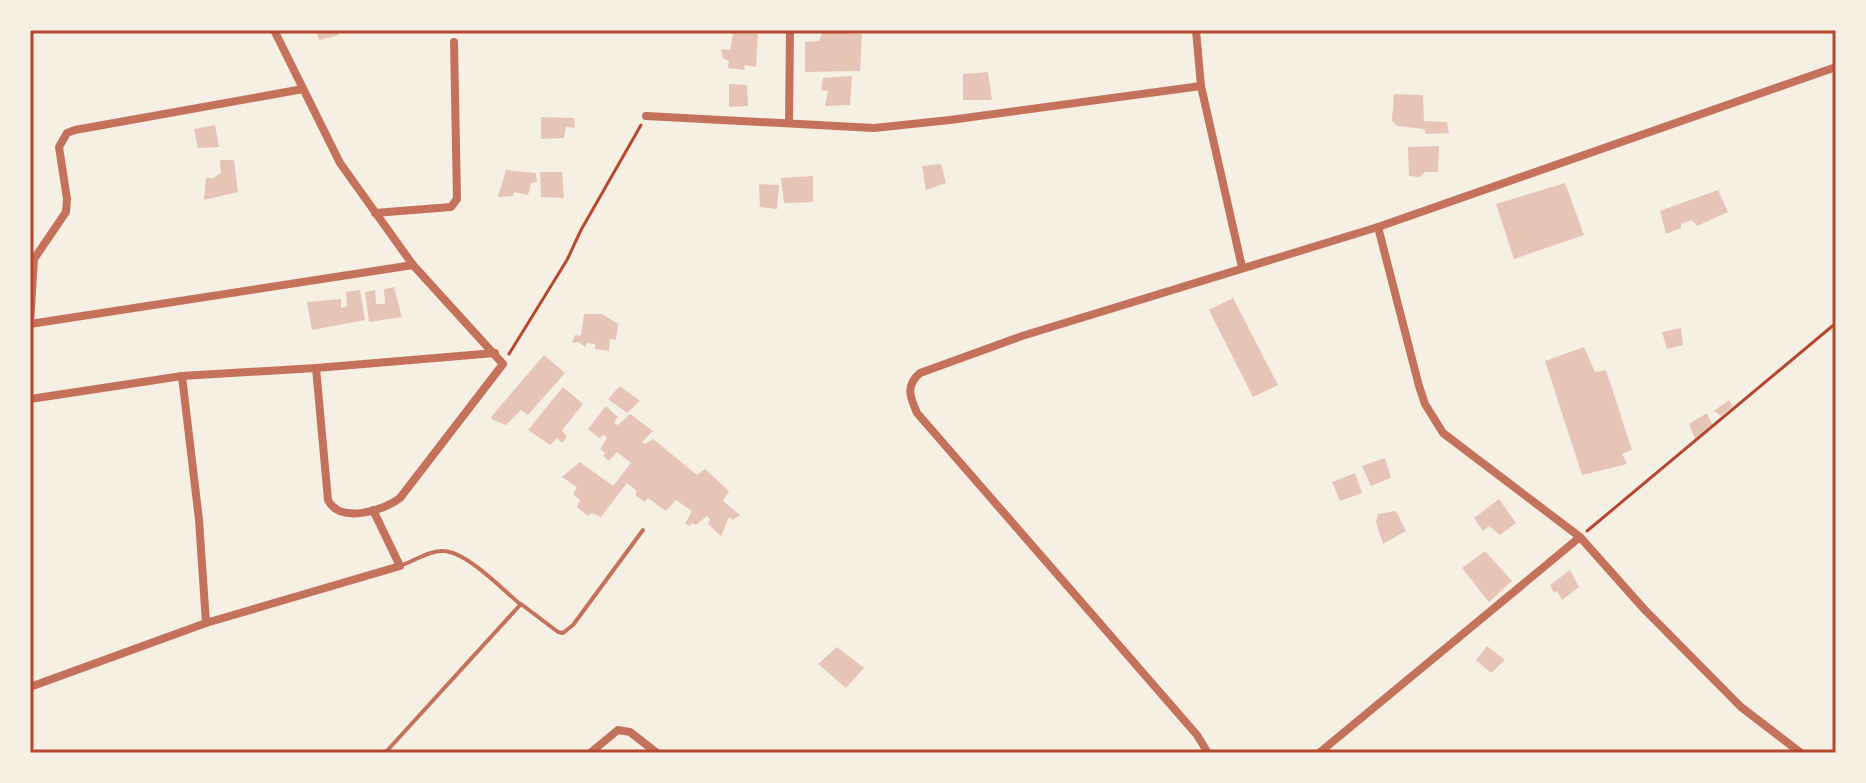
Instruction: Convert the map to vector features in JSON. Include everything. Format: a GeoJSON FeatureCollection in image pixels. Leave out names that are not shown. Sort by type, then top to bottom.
{"type":"FeatureCollection","features":[{"type":"Feature","properties":{"kind":"street"},"geometry":{"type":"LineString","coordinates":[[274,30],[340,163],[413,265],[503,364],[400,498],[390,506],[340,513],[332,509],[328,500],[316,368]]}},
{"type":"Feature","properties":{"kind":"street"},"geometry":{"type":"LineString","coordinates":[[789,123],[790,30]]}},
{"type":"Feature","properties":{"kind":"street"},"geometry":{"type":"LineString","coordinates":[[1196,30],[1201,86],[1242,267]]}},
{"type":"Feature","properties":{"kind":"street"},"geometry":{"type":"LineString","coordinates":[[375,213],[451,207],[457,199],[454,42]]}},
{"type":"Feature","properties":{"kind":"street"},"geometry":{"type":"LineString","coordinates":[[1208,753],[1197,735],[917,413],[909,395],[909,386],[920,373],[1022,336],[1378,227],[1836,67]]}},
{"type":"Feature","properties":{"kind":"street"},"geometry":{"type":"LineString","coordinates":[[646,116],[874,128],[1201,86]]}},
{"type":"Feature","properties":{"kind":"street"},"geometry":{"type":"LineString","coordinates":[[303,89],[67,133],[59,147],[66,212],[34,259],[30,324],[413,265]]}},
{"type":"Feature","properties":{"kind":"street"},"geometry":{"type":"LineString","coordinates":[[1378,227],[1419,386],[1425,404],[1443,433],[1580,537],[1644,609],[1741,707],[1801,753]]}},
{"type":"Feature","properties":{"kind":"street"},"geometry":{"type":"LineString","coordinates":[[30,399],[182,376],[495,353]]}},
{"type":"Feature","properties":{"kind":"street"},"geometry":{"type":"LineString","coordinates":[[182,376],[199,520],[206,623]]}},
{"type":"Feature","properties":{"kind":"street"},"geometry":{"type":"LineString","coordinates":[[30,687],[206,623],[400,566],[373,510]]}},
{"type":"Feature","properties":{"kind":"street"},"geometry":{"type":"LineString","coordinates":[[1319,753],[1580,537]]}},
{"type":"Feature","properties":{"kind":"street"},"geometry":{"type":"LineString","coordinates":[[590,753],[618,730],[638,736],[657,753]]}},
{"type":"Feature","properties":{"kind":"lane"},"geometry":{"type":"LineString","coordinates":[[400,566],[441,550],[448,551],[470,562],[549,627],[558,632],[567,631],[643,530]]}},
{"type":"Feature","properties":{"kind":"lane"},"geometry":{"type":"LineString","coordinates":[[385,753],[521,604]]}},
{"type":"Feature","properties":{"kind":"path"},"geometry":{"type":"LineString","coordinates":[[503,364],[567,260],[646,116]]}},
{"type":"Feature","properties":{"kind":"path"},"geometry":{"type":"LineString","coordinates":[[1580,537],[1836,323]]}},
{"type":"Feature","properties":{"kind":"building"},"geometry":{"type":"Polygon","coordinates":[[[316,30],[338,30],[339,35],[319,40],[316,30]]]}},
{"type":"Feature","properties":{"kind":"building"},"geometry":{"type":"Polygon","coordinates":[[[823,31],[862,34],[860,71],[805,72],[805,42],[819,41],[823,31]]]}},
{"type":"Feature","properties":{"kind":"building"},"geometry":{"type":"Polygon","coordinates":[[[733,33],[758,34],[756,67],[744,65],[745,70],[728,68],[729,61],[723,58],[721,49],[730,50],[733,33]]]}},
{"type":"Feature","properties":{"kind":"building"},"geometry":{"type":"Polygon","coordinates":[[[988,72],[992,100],[963,100],[963,74],[988,72]]]}},
{"type":"Feature","properties":{"kind":"building"},"geometry":{"type":"Polygon","coordinates":[[[852,76],[850,105],[825,106],[828,91],[821,90],[823,78],[852,76]]]}},
{"type":"Feature","properties":{"kind":"building"},"geometry":{"type":"Polygon","coordinates":[[[729,84],[747,85],[748,106],[729,107],[729,84]]]}},
{"type":"Feature","properties":{"kind":"building"},"geometry":{"type":"Polygon","coordinates":[[[1394,94],[1423,95],[1424,121],[1447,122],[1449,133],[1426,134],[1424,129],[1397,126],[1392,121],[1394,94]]]}},
{"type":"Feature","properties":{"kind":"building"},"geometry":{"type":"Polygon","coordinates":[[[541,117],[574,118],[575,128],[566,127],[564,138],[541,139],[541,117]]]}},
{"type":"Feature","properties":{"kind":"building"},"geometry":{"type":"Polygon","coordinates":[[[215,125],[219,147],[198,148],[194,129],[215,125]]]}},
{"type":"Feature","properties":{"kind":"building"},"geometry":{"type":"Polygon","coordinates":[[[1439,146],[1438,172],[1425,172],[1420,177],[1409,176],[1408,147],[1439,146]]]}},
{"type":"Feature","properties":{"kind":"building"},"geometry":{"type":"Polygon","coordinates":[[[220,160],[234,160],[238,192],[204,200],[206,178],[221,173],[220,160]]]}},
{"type":"Feature","properties":{"kind":"building"},"geometry":{"type":"Polygon","coordinates":[[[941,164],[946,183],[926,190],[922,166],[941,164]]]}},
{"type":"Feature","properties":{"kind":"building"},"geometry":{"type":"Polygon","coordinates":[[[506,170],[536,173],[537,182],[531,183],[528,195],[514,192],[513,196],[498,197],[506,170]]]}},
{"type":"Feature","properties":{"kind":"building"},"geometry":{"type":"Polygon","coordinates":[[[540,172],[562,172],[564,198],[541,197],[540,172]]]}},
{"type":"Feature","properties":{"kind":"building"},"geometry":{"type":"Polygon","coordinates":[[[813,176],[813,202],[784,203],[781,178],[813,176]]]}},
{"type":"Feature","properties":{"kind":"building"},"geometry":{"type":"Polygon","coordinates":[[[1565,183],[1584,235],[1514,259],[1496,204],[1565,183]]]}},
{"type":"Feature","properties":{"kind":"building"},"geometry":{"type":"Polygon","coordinates":[[[759,184],[779,185],[777,209],[760,207],[759,184]]]}},
{"type":"Feature","properties":{"kind":"building"},"geometry":{"type":"Polygon","coordinates":[[[1718,190],[1728,212],[1697,226],[1692,220],[1666,234],[1660,211],[1718,190]]]}},
{"type":"Feature","properties":{"kind":"building"},"geometry":{"type":"Polygon","coordinates":[[[394,287],[402,317],[369,322],[365,292],[375,290],[376,304],[385,304],[384,289],[394,287]]]}},
{"type":"Feature","properties":{"kind":"building"},"geometry":{"type":"Polygon","coordinates":[[[360,290],[365,320],[312,330],[307,302],[341,299],[341,308],[347,306],[346,292],[360,290]]]}},
{"type":"Feature","properties":{"kind":"building"},"geometry":{"type":"Polygon","coordinates":[[[1233,298],[1278,385],[1253,397],[1209,310],[1233,298]]]}},
{"type":"Feature","properties":{"kind":"building"},"geometry":{"type":"Polygon","coordinates":[[[584,314],[602,314],[618,324],[616,340],[610,339],[609,351],[595,349],[595,344],[587,343],[585,347],[579,342],[572,343],[575,335],[581,336],[584,314]]]}},
{"type":"Feature","properties":{"kind":"building"},"geometry":{"type":"Polygon","coordinates":[[[1681,328],[1683,345],[1667,349],[1662,332],[1681,328]]]}},
{"type":"Feature","properties":{"kind":"building"},"geometry":{"type":"Polygon","coordinates":[[[1584,347],[1595,372],[1606,370],[1632,450],[1622,454],[1627,464],[1582,475],[1545,361],[1584,347]]]}},
{"type":"Feature","properties":{"kind":"building"},"geometry":{"type":"Polygon","coordinates":[[[544,355],[565,373],[528,415],[521,410],[506,425],[493,420],[491,417],[544,355]]]}},
{"type":"Feature","properties":{"kind":"building"},"geometry":{"type":"Polygon","coordinates":[[[620,386],[640,401],[627,413],[608,399],[620,386]]]}},
{"type":"Feature","properties":{"kind":"building"},"geometry":{"type":"Polygon","coordinates":[[[563,387],[583,404],[562,430],[567,437],[562,443],[557,438],[550,445],[528,430],[563,387]]]}},
{"type":"Feature","properties":{"kind":"building"},"geometry":{"type":"Polygon","coordinates":[[[1729,400],[1733,406],[1721,416],[1714,411],[1729,400]]]}},
{"type":"Feature","properties":{"kind":"building"},"geometry":{"type":"Polygon","coordinates":[[[606,406],[618,417],[614,423],[618,425],[630,414],[653,431],[642,442],[645,444],[653,439],[697,475],[705,469],[729,491],[723,501],[740,515],[733,520],[729,517],[721,536],[708,524],[710,519],[707,516],[696,525],[685,524],[692,511],[676,500],[666,511],[648,498],[645,502],[636,496],[636,490],[627,483],[601,517],[592,513],[588,516],[577,507],[580,500],[573,494],[577,487],[562,477],[580,462],[613,486],[631,463],[617,452],[609,461],[600,449],[607,438],[604,435],[599,438],[588,429],[606,406]]]}},
{"type":"Feature","properties":{"kind":"building"},"geometry":{"type":"Polygon","coordinates":[[[1707,413],[1713,426],[1695,438],[1689,424],[1707,413]]]}},
{"type":"Feature","properties":{"kind":"building"},"geometry":{"type":"Polygon","coordinates":[[[1385,458],[1391,478],[1371,486],[1362,466],[1385,458]]]}},
{"type":"Feature","properties":{"kind":"building"},"geometry":{"type":"Polygon","coordinates":[[[1355,473],[1362,493],[1340,501],[1332,482],[1355,473]]]}},
{"type":"Feature","properties":{"kind":"building"},"geometry":{"type":"Polygon","coordinates":[[[1499,499],[1516,523],[1500,535],[1489,526],[1483,531],[1474,518],[1499,499]]]}},
{"type":"Feature","properties":{"kind":"building"},"geometry":{"type":"Polygon","coordinates":[[[1396,511],[1406,531],[1383,544],[1376,522],[1378,514],[1396,511]]]}},
{"type":"Feature","properties":{"kind":"building"},"geometry":{"type":"Polygon","coordinates":[[[1485,551],[1512,581],[1489,602],[1462,568],[1485,551]]]}},
{"type":"Feature","properties":{"kind":"building"},"geometry":{"type":"Polygon","coordinates":[[[1570,570],[1579,587],[1562,600],[1550,585],[1570,570]]]}},
{"type":"Feature","properties":{"kind":"building"},"geometry":{"type":"Polygon","coordinates":[[[1487,646],[1505,660],[1491,673],[1476,660],[1487,646]]]}},
{"type":"Feature","properties":{"kind":"building"},"geometry":{"type":"Polygon","coordinates":[[[837,647],[864,668],[846,688],[818,664],[837,647]]]}}]}
